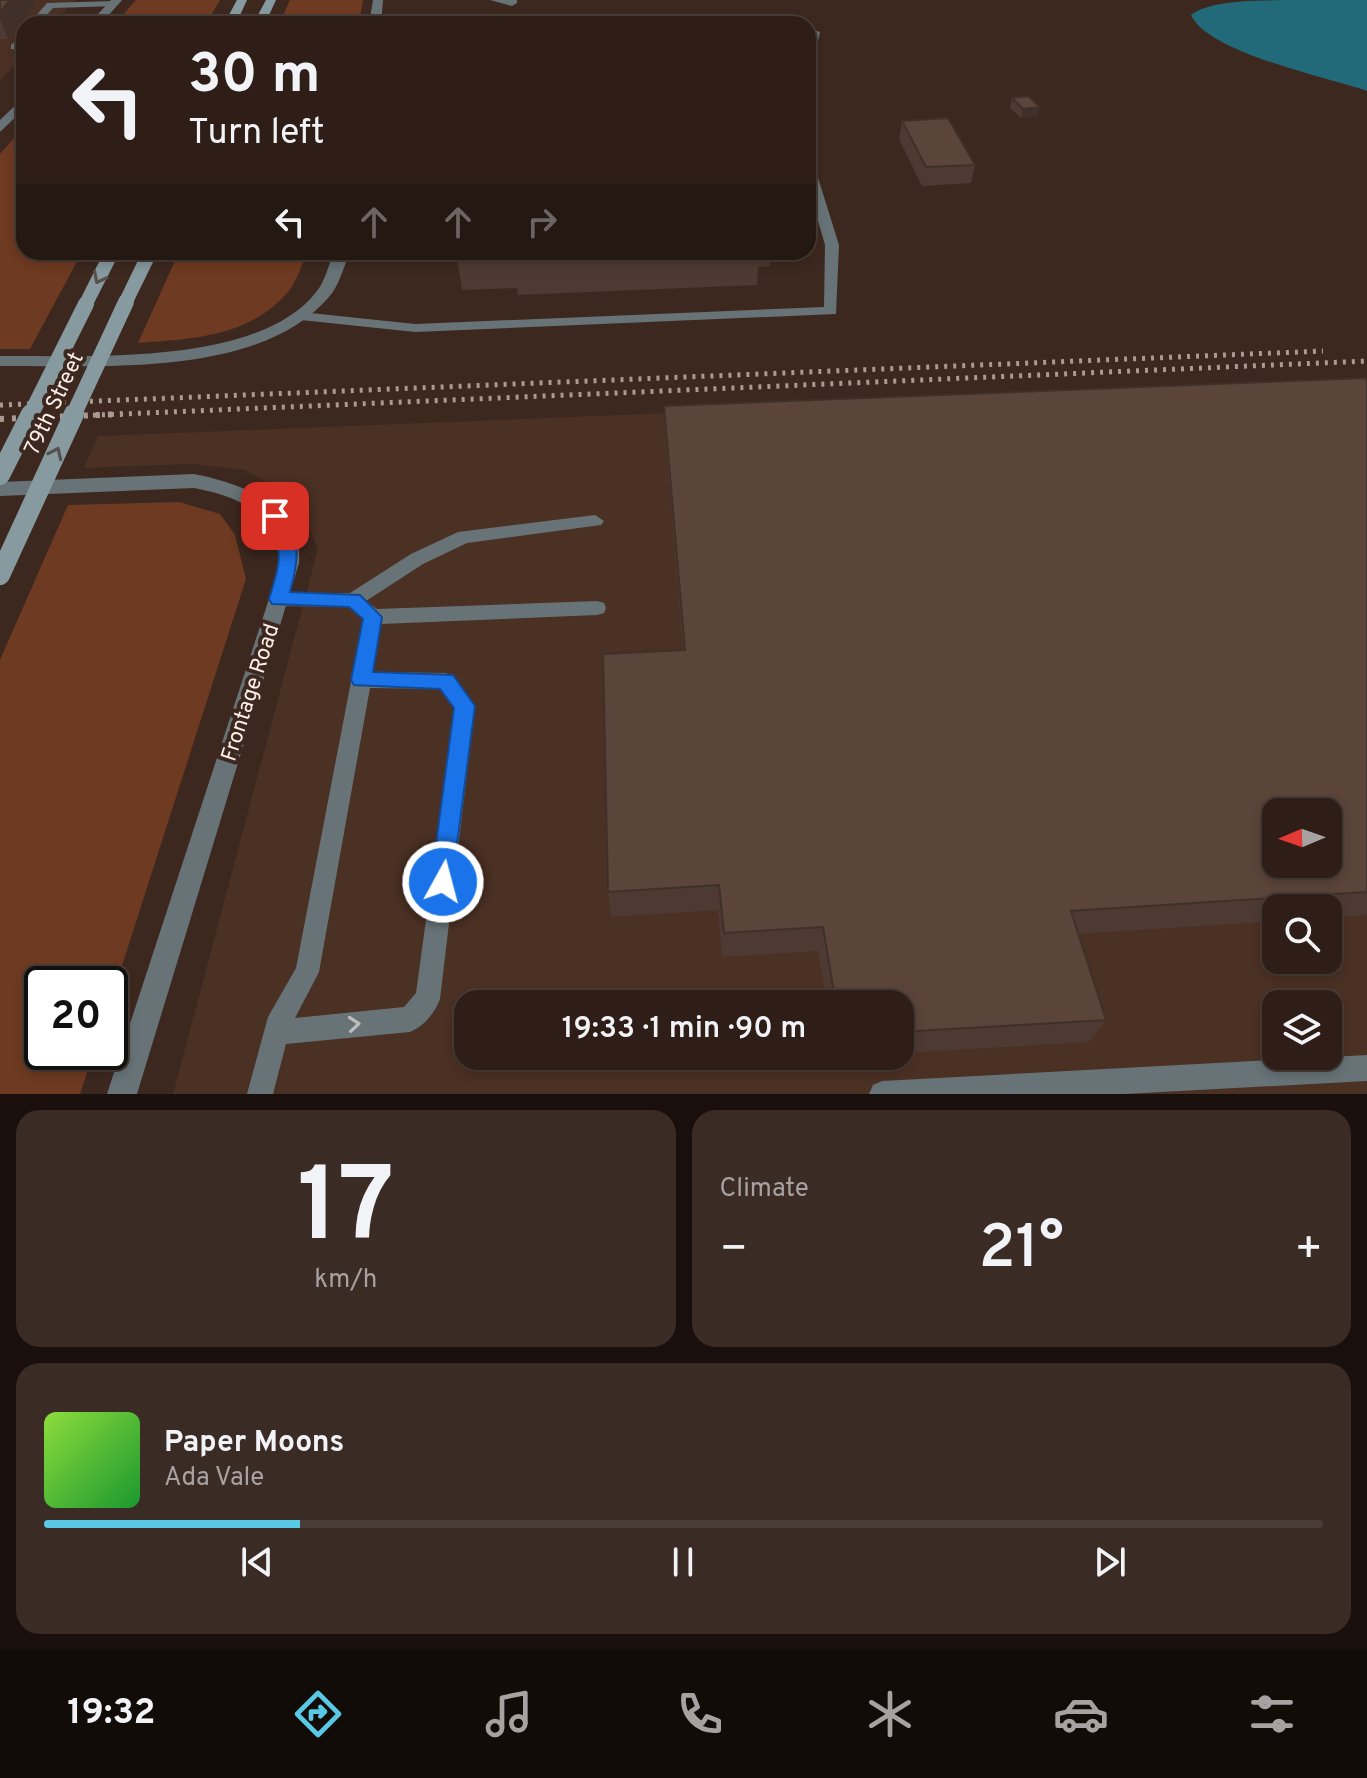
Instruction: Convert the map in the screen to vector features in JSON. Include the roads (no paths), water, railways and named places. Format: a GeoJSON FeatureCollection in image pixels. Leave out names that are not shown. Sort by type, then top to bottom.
{"type":"FeatureCollection","features":[{"type":"Feature","properties":{"kind":"main road","name":"79th Street"},"geometry":{"type":"LineString","coordinates":[[0,475],[108,260]]}},
{"type":"Feature","properties":{"kind":"main road","name":"79th Street"},"geometry":{"type":"LineString","coordinates":[[0,575],[146,260]]}},
{"type":"Feature","properties":{"kind":"street"},"geometry":{"type":"LineString","coordinates":[[0,128],[16,110]]}},
{"type":"Feature","properties":{"kind":"street"},"geometry":{"type":"LineString","coordinates":[[0,361],[204,353],[234,348],[264,338],[301,316],[330,288],[340,260]]}},
{"type":"Feature","properties":{"kind":"street","name":"Frontage Road"},"geometry":{"type":"LineString","coordinates":[[0,489],[194,481],[213,483],[248,498],[275,516],[289,545],[289,563],[279,599],[122,1094]]}},
{"type":"Feature","properties":{"kind":"lane"},"geometry":{"type":"LineString","coordinates":[[495,0],[512,3],[512,0]]}},
{"type":"Feature","properties":{"kind":"lane"},"geometry":{"type":"LineString","coordinates":[[52,2],[115,2]]}},
{"type":"Feature","properties":{"kind":"lane"},"geometry":{"type":"LineString","coordinates":[[301,316],[415,328],[831,311],[832,245],[816,192]]}},
{"type":"Feature","properties":{"kind":"lane"},"geometry":{"type":"LineString","coordinates":[[279,599],[353,600],[417,559],[464,537],[595,521]]}},
{"type":"Feature","properties":{"kind":"lane"},"geometry":{"type":"LineString","coordinates":[[353,600],[373,617],[597,608]]}},
{"type":"Feature","properties":{"kind":"lane"},"geometry":{"type":"LineString","coordinates":[[260,1094],[281,1017],[307,972],[373,617]]}},
{"type":"Feature","properties":{"kind":"lane"},"geometry":{"type":"LineString","coordinates":[[277,1032],[410,1019],[428,999],[465,706],[445,681],[361,680]]}},
{"type":"Feature","properties":{"kind":"lane"},"geometry":{"type":"LineString","coordinates":[[882,1094],[1367,1068]]}},
{"type":"Feature","properties":{"kind":"water"},"geometry":{"type":"Polygon","coordinates":[[[1367,0],[1367,91],[1244,52],[1202,29],[1191,15],[1222,4],[1367,0]]]}},
{"type":"Feature","properties":{"kind":"railway"},"geometry":{"type":"LineString","coordinates":[[0,405],[1323,351]]}},
{"type":"Feature","properties":{"kind":"railway"},"geometry":{"type":"LineString","coordinates":[[122,414],[1367,361]]}},
{"type":"Feature","properties":{"kind":"railway"},"geometry":{"type":"LineString","coordinates":[[0,419],[122,414]]}},
{"type":"Feature","properties":{"kind":"railway"},"geometry":{"type":"LineString","coordinates":[[75,416],[122,414]]}}]}
